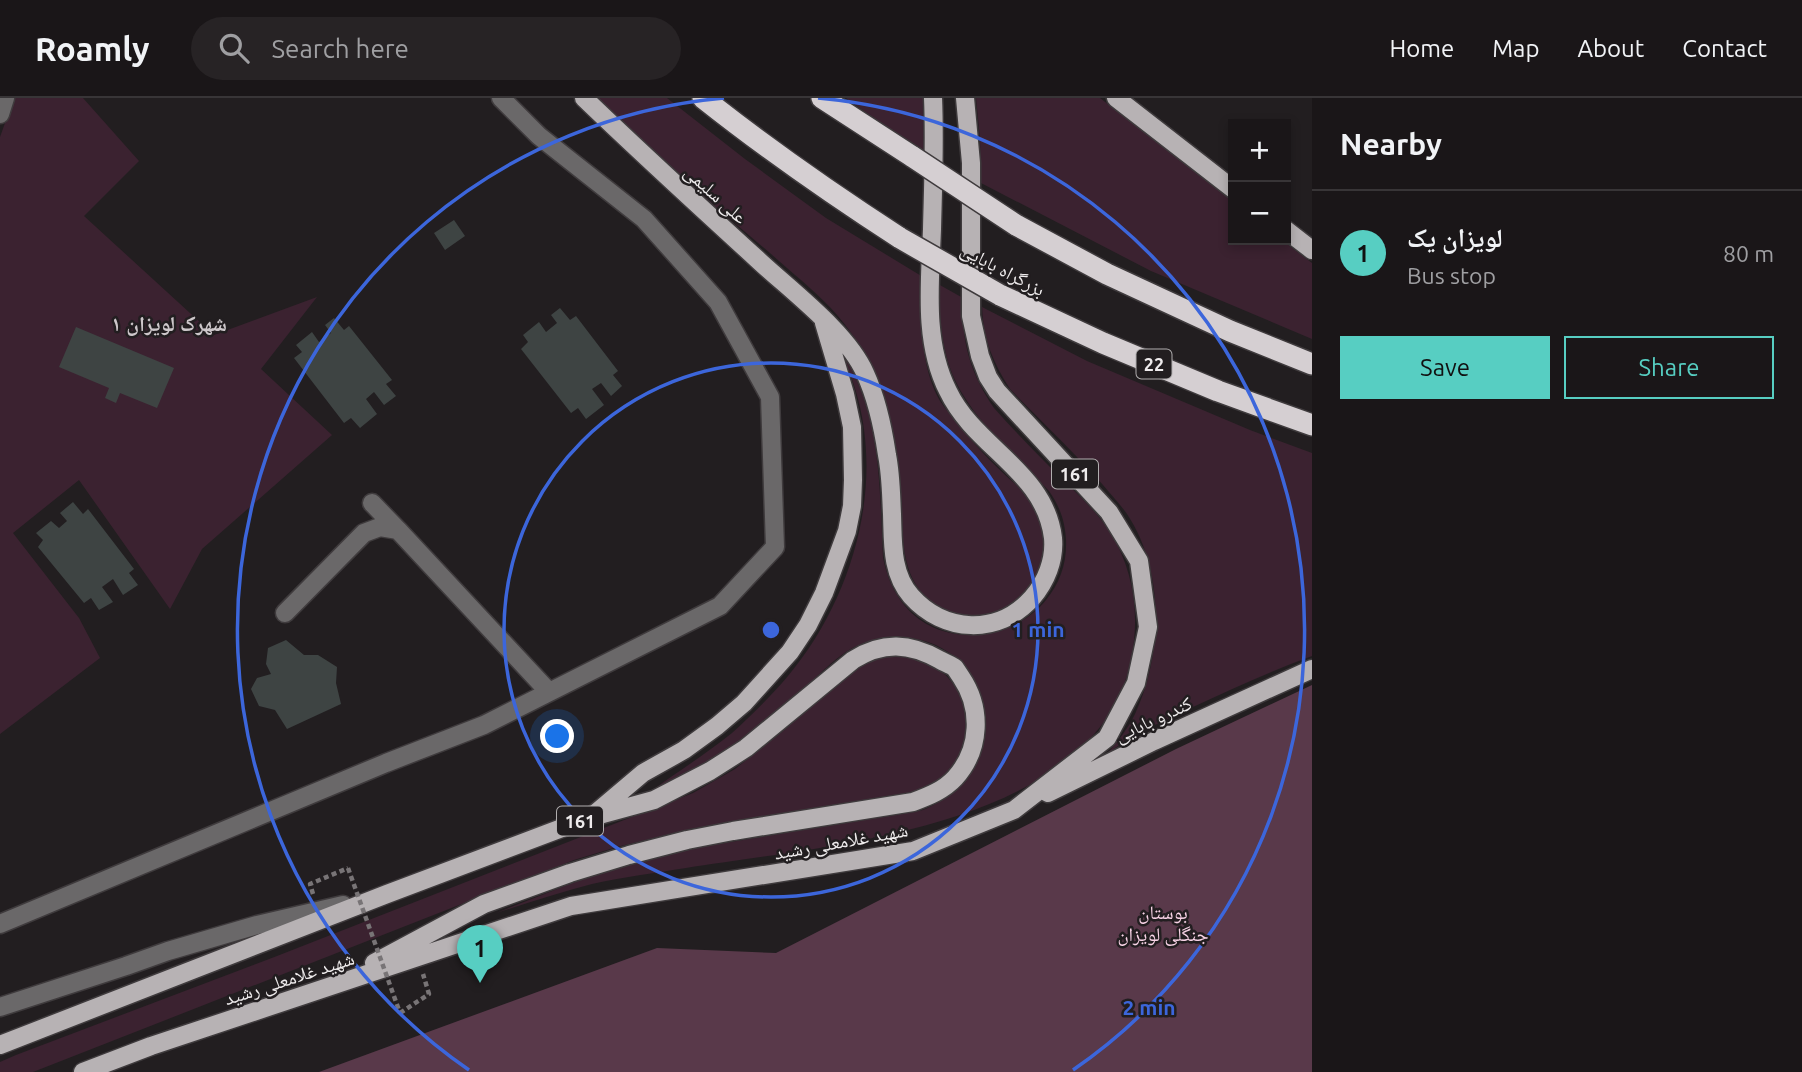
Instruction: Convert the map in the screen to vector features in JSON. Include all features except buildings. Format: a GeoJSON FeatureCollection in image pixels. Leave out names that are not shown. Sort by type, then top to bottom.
{"type":"FeatureCollection","features":[{"type":"Feature","properties":{"kind":"highway","name":"بزرگراه بابایی"},"geometry":{"type":"LineString","coordinates":[[702,98],[819,186],[900,238],[1000,295],[1103,343],[1218,391],[1312,425]]}},
{"type":"Feature","properties":{"kind":"highway"},"geometry":{"type":"LineString","coordinates":[[822,98],[1016,225],[1107,274],[1230,331],[1312,364]]}},
{"type":"Feature","properties":{"kind":"main road","name":"علی سلیمی"},"geometry":{"type":"LineString","coordinates":[[584,98],[823,319],[852,350],[865,373],[876,403],[888,456],[894,557],[899,578],[911,596],[940,619],[985,625],[1021,611],[1040,589],[1051,565],[1054,547],[1051,522],[1043,503],[1032,487],[958,408],[949,394],[938,365],[933,344],[929,293],[935,140],[933,98]]}},
{"type":"Feature","properties":{"kind":"main road","name":"شهید غلامعلی رشید"},"geometry":{"type":"LineString","coordinates":[[83,1072],[152,1046],[571,906],[913,851],[1014,810],[1107,738],[1136,683],[1148,627],[1139,561],[1109,512],[997,391],[980,356],[971,316],[971,163],[965,98]]}},
{"type":"Feature","properties":{"kind":"main road"},"geometry":{"type":"LineString","coordinates":[[1116,98],[1228,186]]}},
{"type":"Feature","properties":{"kind":"main road"},"geometry":{"type":"LineString","coordinates":[[1291,234],[1312,250]]}},
{"type":"Feature","properties":{"kind":"main road","name":"شهید غلامعلی رشید"},"geometry":{"type":"LineString","coordinates":[[0,1045],[592,817],[643,774],[718,726],[744,703],[790,652],[808,625],[824,593],[847,531],[852,506],[852,428],[823,319]]}},
{"type":"Feature","properties":{"kind":"main road"},"geometry":{"type":"LineString","coordinates":[[330,986],[484,904],[570,873],[687,840],[914,802],[930,796],[955,778],[969,756],[976,728],[975,706],[969,689],[954,668],[927,653],[907,647],[886,647],[868,651],[853,660],[746,748],[710,771],[654,800],[592,817]]}},
{"type":"Feature","properties":{"kind":"main road","name":"کندرو بابایی"},"geometry":{"type":"LineString","coordinates":[[1014,810],[1154,741],[1312,669]]}},
{"type":"Feature","properties":{"kind":"street"},"geometry":{"type":"LineString","coordinates":[[0,114],[5,98]]}},
{"type":"Feature","properties":{"kind":"street"},"geometry":{"type":"LineString","coordinates":[[0,924],[386,763],[484,725],[720,606],[775,547],[770,397],[718,302],[644,219],[539,136],[501,98]]}},
{"type":"Feature","properties":{"kind":"street"},"geometry":{"type":"LineString","coordinates":[[372,503],[549,692]]}},
{"type":"Feature","properties":{"kind":"street"},"geometry":{"type":"LineString","coordinates":[[285,613],[364,533],[380,527],[398,530]]}},
{"type":"Feature","properties":{"kind":"street"},"geometry":{"type":"LineString","coordinates":[[0,1007],[215,937],[387,894]]}},
{"type":"Feature","properties":{"kind":"path"},"geometry":{"type":"LineString","coordinates":[[310,884],[348,868],[400,1013],[429,994]]}},
{"type":"Feature","properties":{"kind":"shaded area"},"geometry":{"type":"Polygon","coordinates":[[[14,98],[83,98],[139,161],[84,216],[214,335],[317,297],[261,369],[332,435],[202,549],[170,609],[79,480],[13,533],[79,618],[100,658],[0,734],[0,137],[14,98]]]}},
{"type":"Feature","properties":{"kind":"shaded area"},"geometry":{"type":"Polygon","coordinates":[[[596,98],[667,98],[826,218],[923,277],[923,340],[933,387],[940,401],[983,453],[1029,498],[1042,524],[1045,551],[1041,571],[1031,588],[1016,601],[999,611],[960,615],[942,608],[925,596],[916,585],[906,558],[897,457],[889,414],[880,386],[856,340],[816,294],[596,98]]]}},
{"type":"Feature","properties":{"kind":"shaded area"},"geometry":{"type":"Polygon","coordinates":[[[846,98],[926,98],[928,153],[876,120],[846,98]]]}},
{"type":"Feature","properties":{"kind":"shaded area"},"geometry":{"type":"Polygon","coordinates":[[[976,98],[1100,98],[1228,197],[1228,245],[1289,245],[1312,263],[1312,339],[1151,271],[981,183],[976,98]]]}},
{"type":"Feature","properties":{"kind":"shaded area"},"geometry":{"type":"Polygon","coordinates":[[[938,284],[963,298],[969,356],[979,382],[994,408],[1097,514],[1124,559],[1132,588],[1135,633],[1133,648],[1113,708],[1073,756],[1018,791],[953,817],[882,836],[604,882],[568,890],[496,913],[580,880],[676,851],[923,810],[957,789],[977,761],[986,731],[983,700],[969,672],[947,651],[916,639],[878,639],[858,645],[842,655],[751,732],[723,752],[650,792],[732,733],[768,698],[814,640],[836,600],[852,557],[863,513],[866,468],[863,424],[852,380],[833,339],[861,390],[869,417],[878,471],[883,557],[891,583],[905,606],[920,620],[937,629],[976,635],[1015,625],[1032,614],[1055,587],[1064,565],[1066,548],[1061,514],[1049,491],[1010,452],[963,395],[950,369],[944,345],[938,284]]]}},
{"type":"Feature","properties":{"kind":"shaded area"},"geometry":{"type":"Polygon","coordinates":[[[982,307],[1087,361],[1250,430],[1312,453],[1312,656],[1171,717],[1107,754],[1135,714],[1151,665],[1156,613],[1148,561],[1127,514],[1081,461],[1010,389],[990,350],[982,307]]]}},
{"type":"Feature","properties":{"kind":"shaded area"},"geometry":{"type":"Polygon","coordinates":[[[901,655],[937,668],[950,679],[964,708],[965,739],[960,754],[952,768],[928,787],[905,795],[690,829],[574,860],[33,1072],[0,1072],[0,1062],[16,1055],[693,793],[735,769],[854,669],[876,659],[901,655]]]}},
{"type":"Feature","properties":{"kind":"green space","name":"بوستان جنگلی لویزان"},"geometry":{"type":"Polygon","coordinates":[[[1312,685],[1312,1072],[319,1072],[657,948],[776,953],[1176,749],[1312,685]]]}},
{"type":"Feature","properties":{"kind":"place","name":"لویزان یک"},"geometry":{"type":"Point","coordinates":[480,983]}},
{"type":"Feature","properties":{"kind":"district","name":"شهرک لویزان ۱"},"geometry":{"type":"Point","coordinates":[169,323]}}]}
